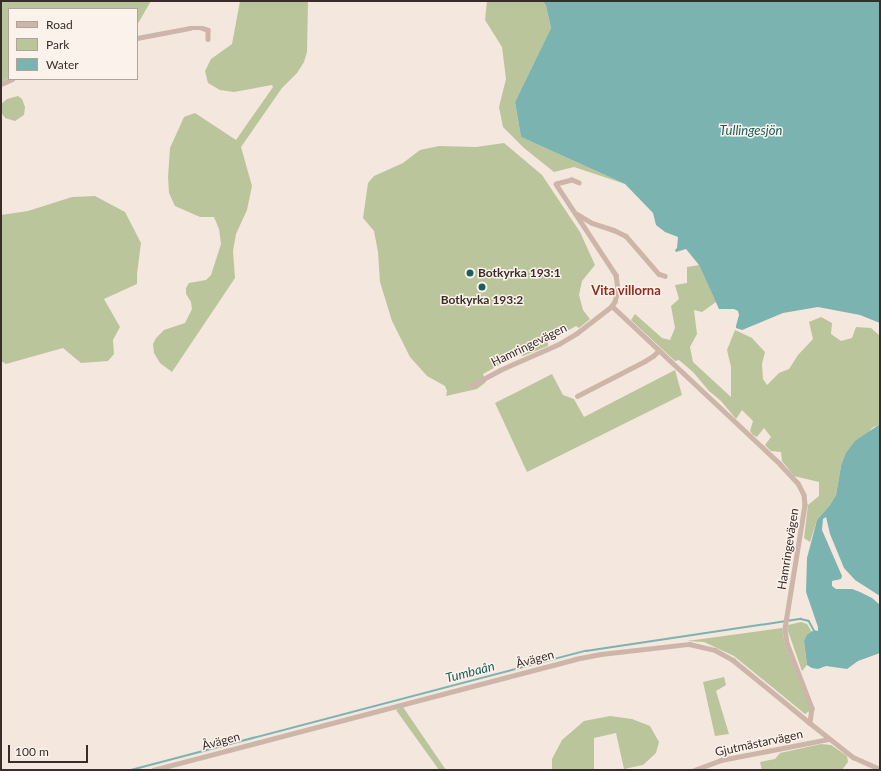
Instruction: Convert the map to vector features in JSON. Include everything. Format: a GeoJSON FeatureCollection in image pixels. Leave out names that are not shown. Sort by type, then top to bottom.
{"type":"FeatureCollection","features":[{"type":"Feature","properties":{"kind":"street"},"geometry":{"type":"LineString","coordinates":[[138,38],[190,28],[202,28],[208,30],[208,39]]}},
{"type":"Feature","properties":{"kind":"street"},"geometry":{"type":"LineString","coordinates":[[579,183],[572,180],[556,184],[616,275],[618,290],[615,302],[612,306]]}},
{"type":"Feature","properties":{"kind":"street"},"geometry":{"type":"LineString","coordinates":[[576,214],[592,223],[614,230],[626,236],[659,274],[665,276]]}},
{"type":"Feature","properties":{"kind":"street","name":"Hamringevägen"},"geometry":{"type":"LineString","coordinates":[[472,385],[500,370],[559,344],[577,333],[612,306],[780,464],[798,483],[804,494],[805,506],[785,629],[787,643],[812,708],[810,723]]}},
{"type":"Feature","properties":{"kind":"street"},"geometry":{"type":"LineString","coordinates":[[577,396],[645,361],[659,350]]}},
{"type":"Feature","properties":{"kind":"street","name":"Åvägen"},"geometry":{"type":"LineString","coordinates":[[153,770],[576,659],[601,654],[689,644],[715,650],[733,660],[810,723]]}},
{"type":"Feature","properties":{"kind":"street"},"geometry":{"type":"LineString","coordinates":[[810,723],[853,757],[880,769]]}},
{"type":"Feature","properties":{"kind":"street","name":"Gjutmästarvägen"},"geometry":{"type":"LineString","coordinates":[[694,770],[721,760],[829,739]]}},
{"type":"Feature","properties":{"kind":"green space"},"geometry":{"type":"Polygon","coordinates":[[[1,1],[151,1],[138,23],[138,8],[8,8],[8,78],[1,82],[1,1]]]}},
{"type":"Feature","properties":{"kind":"green space"},"geometry":{"type":"Polygon","coordinates":[[[240,1],[308,1],[307,52],[304,62],[297,73],[282,88],[241,147],[252,186],[247,210],[236,234],[233,251],[235,278],[172,372],[160,363],[154,353],[153,344],[156,338],[164,330],[185,323],[192,309],[191,302],[186,294],[186,288],[189,283],[206,280],[211,275],[221,244],[219,229],[214,217],[200,217],[175,206],[169,193],[168,177],[170,148],[184,117],[195,113],[236,140],[273,87],[272,85],[234,92],[220,90],[208,83],[205,71],[211,59],[232,44],[240,1]]]}},
{"type":"Feature","properties":{"kind":"green space"},"geometry":{"type":"Polygon","coordinates":[[[487,1],[543,1],[546,6],[551,28],[515,102],[521,137],[625,184],[574,167],[554,172],[524,148],[503,127],[499,107],[506,79],[502,47],[485,20],[487,1]]]}},
{"type":"Feature","properties":{"kind":"green space"},"geometry":{"type":"Polygon","coordinates":[[[18,96],[22,99],[25,107],[24,115],[15,121],[5,118],[1,112],[1,104],[7,99],[18,96]]]}},
{"type":"Feature","properties":{"kind":"green space"},"geometry":{"type":"Polygon","coordinates":[[[504,143],[542,175],[580,232],[595,265],[582,281],[579,295],[583,310],[590,319],[579,328],[576,326],[548,342],[548,346],[523,356],[519,354],[483,374],[486,382],[477,389],[446,396],[447,391],[445,386],[427,376],[410,357],[392,321],[380,282],[378,252],[374,231],[363,218],[368,183],[374,176],[403,163],[420,150],[439,146],[476,147],[504,143]]]}},
{"type":"Feature","properties":{"kind":"green space"},"geometry":{"type":"Polygon","coordinates":[[[95,196],[125,212],[141,243],[137,284],[104,299],[120,327],[113,340],[114,354],[108,361],[81,363],[63,348],[6,364],[1,361],[1,215],[28,211],[72,197],[95,196]]]}},
{"type":"Feature","properties":{"kind":"green space"},"geometry":{"type":"Polygon","coordinates":[[[699,265],[716,302],[702,312],[694,310],[697,334],[690,347],[693,362],[731,397],[731,367],[727,350],[735,330],[752,338],[765,352],[762,364],[763,379],[767,385],[779,373],[789,369],[798,355],[813,339],[809,322],[821,317],[832,323],[831,334],[841,341],[852,338],[856,327],[871,328],[880,336],[880,424],[872,428],[841,466],[836,495],[830,505],[817,520],[810,542],[804,538],[808,505],[819,496],[819,482],[794,476],[782,461],[781,452],[771,451],[765,445],[771,437],[764,428],[757,437],[753,435],[750,431],[753,421],[742,410],[736,419],[693,372],[679,360],[675,361],[631,320],[635,314],[662,338],[670,340],[675,328],[671,306],[679,299],[675,285],[687,283],[687,267],[699,265]]]}},
{"type":"Feature","properties":{"kind":"green space"},"geometry":{"type":"Polygon","coordinates":[[[675,370],[682,395],[527,472],[495,403],[552,374],[563,395],[574,399],[584,417],[675,370]]]}},
{"type":"Feature","properties":{"kind":"green space"},"geometry":{"type":"Polygon","coordinates":[[[801,622],[807,624],[812,632],[804,641],[807,665],[802,671],[788,631],[788,625],[801,622]]]}},
{"type":"Feature","properties":{"kind":"green space"},"geometry":{"type":"Polygon","coordinates":[[[782,628],[785,645],[811,710],[805,714],[734,656],[704,642],[687,641],[782,628]]]}},
{"type":"Feature","properties":{"kind":"green space"},"geometry":{"type":"Polygon","coordinates":[[[724,677],[726,685],[716,691],[729,734],[715,736],[703,682],[724,677]]]}},
{"type":"Feature","properties":{"kind":"green space"},"geometry":{"type":"Polygon","coordinates":[[[403,707],[446,770],[439,770],[396,710],[403,707]]]}},
{"type":"Feature","properties":{"kind":"green space"},"geometry":{"type":"Polygon","coordinates":[[[610,716],[632,719],[650,726],[659,742],[656,753],[643,765],[624,769],[616,733],[594,738],[594,770],[552,770],[552,759],[562,740],[584,721],[610,716]]]}},
{"type":"Feature","properties":{"kind":"green space"},"geometry":{"type":"Polygon","coordinates":[[[821,744],[831,745],[847,756],[848,762],[842,770],[762,770],[760,762],[775,759],[780,753],[821,744]]]}},
{"type":"Feature","properties":{"kind":"water","name":"Tullingesjön"},"geometry":{"type":"Polygon","coordinates":[[[543,1],[880,1],[880,323],[860,315],[818,307],[783,313],[742,330],[736,328],[739,315],[738,311],[734,309],[719,309],[699,265],[686,249],[676,252],[675,250],[677,248],[678,237],[665,232],[656,225],[653,213],[625,184],[521,137],[515,102],[551,28],[546,6],[543,1]]]}},
{"type":"Feature","properties":{"kind":"water"},"geometry":{"type":"Polygon","coordinates":[[[880,424],[880,596],[855,580],[844,568],[830,534],[826,517],[823,519],[822,530],[842,576],[841,579],[832,581],[832,586],[836,589],[852,589],[860,592],[872,598],[880,605],[880,653],[858,661],[847,669],[826,666],[818,669],[812,668],[807,665],[804,641],[807,635],[814,630],[818,631],[806,592],[807,558],[817,520],[830,505],[836,495],[841,466],[846,453],[855,441],[880,424]]]}},
{"type":"Feature","properties":{"kind":"waterway","name":"Tumbaån"},"geometry":{"type":"LineString","coordinates":[[131,770],[586,651],[801,619],[809,621],[814,630]]}},
{"type":"Feature","properties":{"kind":"place","name":"Botkyrka 193:1"},"geometry":{"type":"Point","coordinates":[470,273]}},
{"type":"Feature","properties":{"kind":"place","name":"Botkyrka 193:2"},"geometry":{"type":"Point","coordinates":[482,287]}},
{"type":"Feature","properties":{"kind":"district","name":"Vita villorna"},"geometry":{"type":"Point","coordinates":[626,290]}}]}
